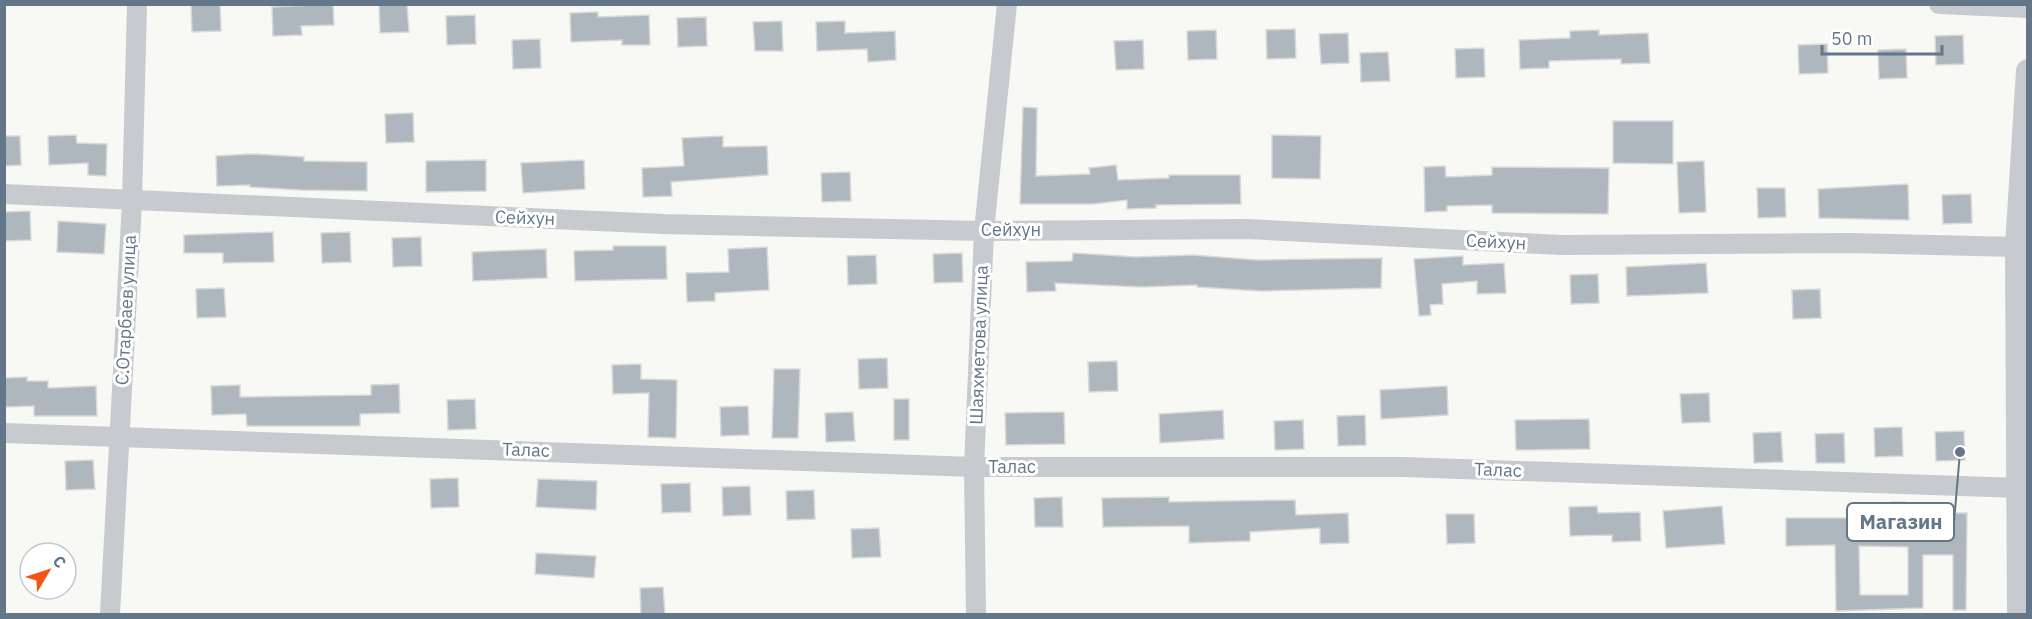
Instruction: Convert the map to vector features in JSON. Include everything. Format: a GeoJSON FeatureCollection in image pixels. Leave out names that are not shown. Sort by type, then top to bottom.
{"type":"FeatureCollection","features":[{"type":"Feature","properties":{"kind":"street","name":"С.Отарбаев улица"},"geometry":{"type":"LineString","coordinates":[[110,615],[132,202],[136,4]]}},
{"type":"Feature","properties":{"kind":"street","name":"Шаяхметова улица"},"geometry":{"type":"LineString","coordinates":[[976,615],[974,467],[984,231],[1007,4]]}},
{"type":"Feature","properties":{"kind":"street"},"geometry":{"type":"LineString","coordinates":[[1939,4],[2028,8]]}},
{"type":"Feature","properties":{"kind":"street"},"geometry":{"type":"LineString","coordinates":[[2019,615],[2017,247],[2028,71]]}},
{"type":"Feature","properties":{"kind":"street","name":"Сейхун"},"geometry":{"type":"LineString","coordinates":[[4,194],[132,202],[664,224],[984,231],[1246,229],[1561,245],[1850,243],[2017,247]]}},
{"type":"Feature","properties":{"kind":"street","name":"Талас"},"geometry":{"type":"LineString","coordinates":[[4,433],[119,435],[974,467],[1403,467],[2020,488]]}},
{"type":"Feature","properties":{"kind":"building"},"geometry":{"type":"Polygon","coordinates":[[[191,4],[220,4],[221,31],[192,32],[191,4]]]}},
{"type":"Feature","properties":{"kind":"building"},"geometry":{"type":"Polygon","coordinates":[[[333,4],[334,25],[301,26],[302,35],[273,36],[272,7],[333,4]]]}},
{"type":"Feature","properties":{"kind":"building"},"geometry":{"type":"Polygon","coordinates":[[[379,4],[407,4],[409,32],[380,33],[379,4]]]}},
{"type":"Feature","properties":{"kind":"building"},"geometry":{"type":"Polygon","coordinates":[[[598,12],[598,17],[649,15],[650,45],[622,45],[622,40],[571,42],[570,13],[598,12]]]}},
{"type":"Feature","properties":{"kind":"building"},"geometry":{"type":"Polygon","coordinates":[[[475,15],[476,44],[447,45],[446,16],[475,15]]]}},
{"type":"Feature","properties":{"kind":"building"},"geometry":{"type":"Polygon","coordinates":[[[706,17],[707,46],[678,47],[677,18],[706,17]]]}},
{"type":"Feature","properties":{"kind":"building"},"geometry":{"type":"Polygon","coordinates":[[[782,21],[783,51],[755,51],[753,22],[782,21]]]}},
{"type":"Feature","properties":{"kind":"building"},"geometry":{"type":"Polygon","coordinates":[[[845,21],[845,33],[895,31],[896,60],[868,62],[867,49],[817,51],[816,22],[845,21]]]}},
{"type":"Feature","properties":{"kind":"building"},"geometry":{"type":"Polygon","coordinates":[[[1295,29],[1296,58],[1267,59],[1266,30],[1295,29]]]}},
{"type":"Feature","properties":{"kind":"building"},"geometry":{"type":"Polygon","coordinates":[[[1216,30],[1217,59],[1188,60],[1187,31],[1216,30]]]}},
{"type":"Feature","properties":{"kind":"building"},"geometry":{"type":"Polygon","coordinates":[[[1599,30],[1599,35],[1648,33],[1650,63],[1621,64],[1621,59],[1549,61],[1549,68],[1520,69],[1519,40],[1570,38],[1570,31],[1599,30]]]}},
{"type":"Feature","properties":{"kind":"building"},"geometry":{"type":"Polygon","coordinates":[[[1348,33],[1349,63],[1321,64],[1319,34],[1348,33]]]}},
{"type":"Feature","properties":{"kind":"building"},"geometry":{"type":"Polygon","coordinates":[[[1963,35],[1964,64],[1936,65],[1935,36],[1963,35]]]}},
{"type":"Feature","properties":{"kind":"building"},"geometry":{"type":"Polygon","coordinates":[[[540,39],[541,68],[513,69],[512,40],[540,39]]]}},
{"type":"Feature","properties":{"kind":"building"},"geometry":{"type":"Polygon","coordinates":[[[1143,40],[1144,69],[1116,70],[1114,41],[1143,40]]]}},
{"type":"Feature","properties":{"kind":"building"},"geometry":{"type":"Polygon","coordinates":[[[1827,44],[1828,73],[1799,74],[1798,45],[1827,44]]]}},
{"type":"Feature","properties":{"kind":"building"},"geometry":{"type":"Polygon","coordinates":[[[1484,48],[1485,77],[1456,78],[1455,49],[1484,48]]]}},
{"type":"Feature","properties":{"kind":"building"},"geometry":{"type":"Polygon","coordinates":[[[1906,49],[1907,78],[1879,79],[1878,50],[1906,49]]]}},
{"type":"Feature","properties":{"kind":"building"},"geometry":{"type":"Polygon","coordinates":[[[1388,52],[1390,81],[1361,82],[1360,53],[1388,52]]]}},
{"type":"Feature","properties":{"kind":"building"},"geometry":{"type":"Polygon","coordinates":[[[1023,107],[1037,108],[1036,176],[1090,174],[1089,168],[1116,165],[1118,180],[1169,178],[1169,175],[1240,175],[1241,204],[1156,205],[1156,208],[1127,209],[1127,200],[1093,204],[1020,204],[1023,107]]]}},
{"type":"Feature","properties":{"kind":"building"},"geometry":{"type":"Polygon","coordinates":[[[413,113],[414,142],[386,143],[385,114],[413,113]]]}},
{"type":"Feature","properties":{"kind":"building"},"geometry":{"type":"Polygon","coordinates":[[[1613,121],[1673,121],[1673,164],[1613,163],[1613,121]]]}},
{"type":"Feature","properties":{"kind":"building"},"geometry":{"type":"Polygon","coordinates":[[[76,135],[77,143],[107,144],[106,176],[88,175],[88,163],[49,165],[48,136],[76,135]]]}},
{"type":"Feature","properties":{"kind":"building"},"geometry":{"type":"Polygon","coordinates":[[[1272,135],[1321,136],[1320,179],[1272,178],[1272,135]]]}},
{"type":"Feature","properties":{"kind":"building"},"geometry":{"type":"Polygon","coordinates":[[[4,136],[20,136],[21,165],[4,166],[4,136]]]}},
{"type":"Feature","properties":{"kind":"building"},"geometry":{"type":"Polygon","coordinates":[[[723,136],[723,147],[767,146],[768,175],[671,182],[672,196],[643,197],[642,168],[684,166],[682,138],[723,136]]]}},
{"type":"Feature","properties":{"kind":"building"},"geometry":{"type":"Polygon","coordinates":[[[252,154],[304,157],[304,161],[367,162],[367,191],[300,190],[250,187],[250,185],[217,186],[216,156],[252,154]]]}},
{"type":"Feature","properties":{"kind":"building"},"geometry":{"type":"Polygon","coordinates":[[[486,160],[486,191],[426,192],[426,161],[486,160]]]}},
{"type":"Feature","properties":{"kind":"building"},"geometry":{"type":"Polygon","coordinates":[[[584,160],[585,189],[523,193],[521,163],[584,160]]]}},
{"type":"Feature","properties":{"kind":"building"},"geometry":{"type":"Polygon","coordinates":[[[1704,161],[1706,212],[1679,213],[1677,162],[1704,161]]]}},
{"type":"Feature","properties":{"kind":"building"},"geometry":{"type":"Polygon","coordinates":[[[1445,166],[1446,177],[1492,175],[1492,167],[1609,168],[1608,214],[1492,213],[1492,205],[1447,206],[1447,211],[1425,212],[1424,167],[1445,166]]]}},
{"type":"Feature","properties":{"kind":"building"},"geometry":{"type":"Polygon","coordinates":[[[850,172],[851,201],[822,202],[821,173],[850,172]]]}},
{"type":"Feature","properties":{"kind":"building"},"geometry":{"type":"Polygon","coordinates":[[[1908,184],[1909,220],[1819,218],[1818,189],[1908,184]]]}},
{"type":"Feature","properties":{"kind":"building"},"geometry":{"type":"Polygon","coordinates":[[[1757,188],[1785,188],[1786,217],[1758,218],[1757,188]]]}},
{"type":"Feature","properties":{"kind":"building"},"geometry":{"type":"Polygon","coordinates":[[[1971,194],[1972,223],[1943,224],[1942,195],[1971,194]]]}},
{"type":"Feature","properties":{"kind":"building"},"geometry":{"type":"Polygon","coordinates":[[[30,211],[31,240],[4,241],[4,212],[30,211]]]}},
{"type":"Feature","properties":{"kind":"building"},"geometry":{"type":"Polygon","coordinates":[[[58,221],[106,224],[104,254],[57,252],[58,221]]]}},
{"type":"Feature","properties":{"kind":"building"},"geometry":{"type":"Polygon","coordinates":[[[273,232],[274,262],[223,263],[223,253],[184,253],[184,235],[273,232]]]}},
{"type":"Feature","properties":{"kind":"building"},"geometry":{"type":"Polygon","coordinates":[[[350,232],[351,262],[322,263],[321,233],[350,232]]]}},
{"type":"Feature","properties":{"kind":"building"},"geometry":{"type":"Polygon","coordinates":[[[421,237],[422,266],[393,267],[392,238],[421,237]]]}},
{"type":"Feature","properties":{"kind":"building"},"geometry":{"type":"Polygon","coordinates":[[[613,246],[666,246],[667,279],[575,281],[574,251],[613,250],[613,246]]]}},
{"type":"Feature","properties":{"kind":"building"},"geometry":{"type":"Polygon","coordinates":[[[767,247],[769,290],[715,293],[715,301],[687,302],[686,273],[729,272],[728,249],[767,247]]]}},
{"type":"Feature","properties":{"kind":"building"},"geometry":{"type":"Polygon","coordinates":[[[546,249],[547,278],[473,281],[472,252],[546,249]]]}},
{"type":"Feature","properties":{"kind":"building"},"geometry":{"type":"Polygon","coordinates":[[[962,253],[963,282],[934,283],[933,254],[962,253]]]}},
{"type":"Feature","properties":{"kind":"building"},"geometry":{"type":"Polygon","coordinates":[[[1073,253],[1137,257],[1192,255],[1257,260],[1382,258],[1381,288],[1261,291],[1197,287],[1197,285],[1141,287],[1055,283],[1056,291],[1027,292],[1026,262],[1072,261],[1073,253]]]}},
{"type":"Feature","properties":{"kind":"building"},"geometry":{"type":"Polygon","coordinates":[[[876,255],[877,284],[848,285],[847,256],[876,255]]]}},
{"type":"Feature","properties":{"kind":"building"},"geometry":{"type":"Polygon","coordinates":[[[1463,256],[1463,265],[1504,263],[1506,293],[1477,294],[1477,281],[1442,284],[1443,304],[1430,305],[1431,315],[1419,316],[1414,259],[1463,256]]]}},
{"type":"Feature","properties":{"kind":"building"},"geometry":{"type":"Polygon","coordinates":[[[1706,263],[1708,293],[1627,296],[1626,267],[1706,263]]]}},
{"type":"Feature","properties":{"kind":"building"},"geometry":{"type":"Polygon","coordinates":[[[1598,274],[1599,303],[1571,304],[1570,275],[1598,274]]]}},
{"type":"Feature","properties":{"kind":"building"},"geometry":{"type":"Polygon","coordinates":[[[224,288],[226,317],[197,318],[196,289],[224,288]]]}},
{"type":"Feature","properties":{"kind":"building"},"geometry":{"type":"Polygon","coordinates":[[[1820,289],[1821,318],[1793,319],[1792,290],[1820,289]]]}},
{"type":"Feature","properties":{"kind":"building"},"geometry":{"type":"Polygon","coordinates":[[[887,358],[888,388],[859,389],[858,359],[887,358]]]}},
{"type":"Feature","properties":{"kind":"building"},"geometry":{"type":"Polygon","coordinates":[[[1117,361],[1118,391],[1089,392],[1088,362],[1117,361]]]}},
{"type":"Feature","properties":{"kind":"building"},"geometry":{"type":"Polygon","coordinates":[[[641,364],[641,379],[677,380],[676,438],[648,437],[649,393],[613,394],[612,365],[641,364]]]}},
{"type":"Feature","properties":{"kind":"building"},"geometry":{"type":"Polygon","coordinates":[[[774,369],[800,369],[798,438],[772,438],[774,369]]]}},
{"type":"Feature","properties":{"kind":"building"},"geometry":{"type":"Polygon","coordinates":[[[27,377],[27,381],[48,381],[48,388],[96,386],[97,416],[34,416],[34,406],[4,407],[4,378],[27,377]]]}},
{"type":"Feature","properties":{"kind":"building"},"geometry":{"type":"Polygon","coordinates":[[[399,384],[400,413],[360,414],[360,426],[247,426],[246,414],[212,415],[211,386],[240,385],[240,397],[371,395],[371,385],[399,384]]]}},
{"type":"Feature","properties":{"kind":"building"},"geometry":{"type":"Polygon","coordinates":[[[1447,386],[1448,415],[1381,419],[1380,390],[1447,386]]]}},
{"type":"Feature","properties":{"kind":"building"},"geometry":{"type":"Polygon","coordinates":[[[1709,393],[1710,422],[1682,423],[1680,394],[1709,393]]]}},
{"type":"Feature","properties":{"kind":"building"},"geometry":{"type":"Polygon","coordinates":[[[475,399],[476,429],[448,430],[447,400],[475,399]]]}},
{"type":"Feature","properties":{"kind":"building"},"geometry":{"type":"Polygon","coordinates":[[[894,399],[909,399],[909,440],[894,440],[894,399]]]}},
{"type":"Feature","properties":{"kind":"building"},"geometry":{"type":"Polygon","coordinates":[[[748,406],[749,435],[721,436],[720,407],[748,406]]]}},
{"type":"Feature","properties":{"kind":"building"},"geometry":{"type":"Polygon","coordinates":[[[1223,410],[1224,439],[1160,443],[1159,414],[1223,410]]]}},
{"type":"Feature","properties":{"kind":"building"},"geometry":{"type":"Polygon","coordinates":[[[853,412],[855,441],[826,442],[825,413],[853,412]]]}},
{"type":"Feature","properties":{"kind":"building"},"geometry":{"type":"Polygon","coordinates":[[[1064,412],[1065,444],[1006,445],[1005,413],[1064,412]]]}},
{"type":"Feature","properties":{"kind":"building"},"geometry":{"type":"Polygon","coordinates":[[[1365,415],[1366,445],[1338,446],[1337,416],[1365,415]]]}},
{"type":"Feature","properties":{"kind":"building"},"geometry":{"type":"Polygon","coordinates":[[[1589,419],[1590,449],[1516,450],[1515,420],[1589,419]]]}},
{"type":"Feature","properties":{"kind":"building"},"geometry":{"type":"Polygon","coordinates":[[[1303,420],[1304,449],[1275,450],[1274,421],[1303,420]]]}},
{"type":"Feature","properties":{"kind":"building"},"geometry":{"type":"Polygon","coordinates":[[[1902,427],[1903,456],[1875,457],[1874,428],[1902,427]]]}},
{"type":"Feature","properties":{"kind":"building"},"geometry":{"type":"Polygon","coordinates":[[[1964,431],[1965,460],[1936,461],[1935,432],[1964,431]]]}},
{"type":"Feature","properties":{"kind":"building"},"geometry":{"type":"Polygon","coordinates":[[[1781,432],[1783,462],[1754,463],[1753,433],[1781,432]]]}},
{"type":"Feature","properties":{"kind":"building"},"geometry":{"type":"Polygon","coordinates":[[[1844,433],[1845,463],[1816,463],[1815,434],[1844,433]]]}},
{"type":"Feature","properties":{"kind":"building"},"geometry":{"type":"Polygon","coordinates":[[[93,460],[95,489],[66,490],[65,461],[93,460]]]}},
{"type":"Feature","properties":{"kind":"building"},"geometry":{"type":"Polygon","coordinates":[[[458,478],[459,507],[431,508],[430,479],[458,478]]]}},
{"type":"Feature","properties":{"kind":"building"},"geometry":{"type":"Polygon","coordinates":[[[538,479],[597,481],[596,510],[536,507],[538,479]]]}},
{"type":"Feature","properties":{"kind":"building"},"geometry":{"type":"Polygon","coordinates":[[[690,483],[691,512],[662,513],[661,484],[690,483]]]}},
{"type":"Feature","properties":{"kind":"building"},"geometry":{"type":"Polygon","coordinates":[[[750,486],[751,515],[723,516],[722,487],[750,486]]]}},
{"type":"Feature","properties":{"kind":"building"},"geometry":{"type":"Polygon","coordinates":[[[814,490],[815,519],[787,520],[786,491],[814,490]]]}},
{"type":"Feature","properties":{"kind":"building"},"geometry":{"type":"Polygon","coordinates":[[[1062,497],[1063,527],[1035,527],[1034,498],[1062,497]]]}},
{"type":"Feature","properties":{"kind":"building"},"geometry":{"type":"Polygon","coordinates":[[[1169,497],[1169,502],[1295,500],[1296,515],[1348,513],[1349,543],[1320,544],[1320,528],[1250,532],[1250,541],[1189,543],[1189,526],[1103,527],[1102,498],[1169,497]]]}},
{"type":"Feature","properties":{"kind":"building"},"geometry":{"type":"Polygon","coordinates":[[[1891,502],[1905,502],[1905,513],[1967,513],[1966,610],[1953,610],[1953,555],[1923,555],[1923,608],[1836,611],[1835,545],[1786,546],[1786,518],[1891,518],[1891,502]],[[1859,546],[1860,595],[1908,595],[1908,547],[1859,546]]]}},
{"type":"Feature","properties":{"kind":"building"},"geometry":{"type":"Polygon","coordinates":[[[1597,506],[1598,513],[1640,512],[1641,541],[1612,542],[1612,535],[1570,536],[1569,507],[1597,506]]]}},
{"type":"Feature","properties":{"kind":"building"},"geometry":{"type":"Polygon","coordinates":[[[1722,506],[1725,544],[1666,548],[1663,511],[1722,506]]]}},
{"type":"Feature","properties":{"kind":"building"},"geometry":{"type":"Polygon","coordinates":[[[1446,514],[1474,514],[1475,543],[1447,544],[1446,514]]]}},
{"type":"Feature","properties":{"kind":"building"},"geometry":{"type":"Polygon","coordinates":[[[879,528],[881,557],[852,558],[851,529],[879,528]]]}},
{"type":"Feature","properties":{"kind":"building"},"geometry":{"type":"Polygon","coordinates":[[[536,553],[596,556],[594,578],[535,574],[536,553]]]}},
{"type":"Feature","properties":{"kind":"building"},"geometry":{"type":"Polygon","coordinates":[[[663,587],[665,615],[641,615],[640,588],[663,587]]]}},
{"type":"Feature","properties":{"kind":"place","name":"Магазин"},"geometry":{"type":"Point","coordinates":[1960,452]}}]}
